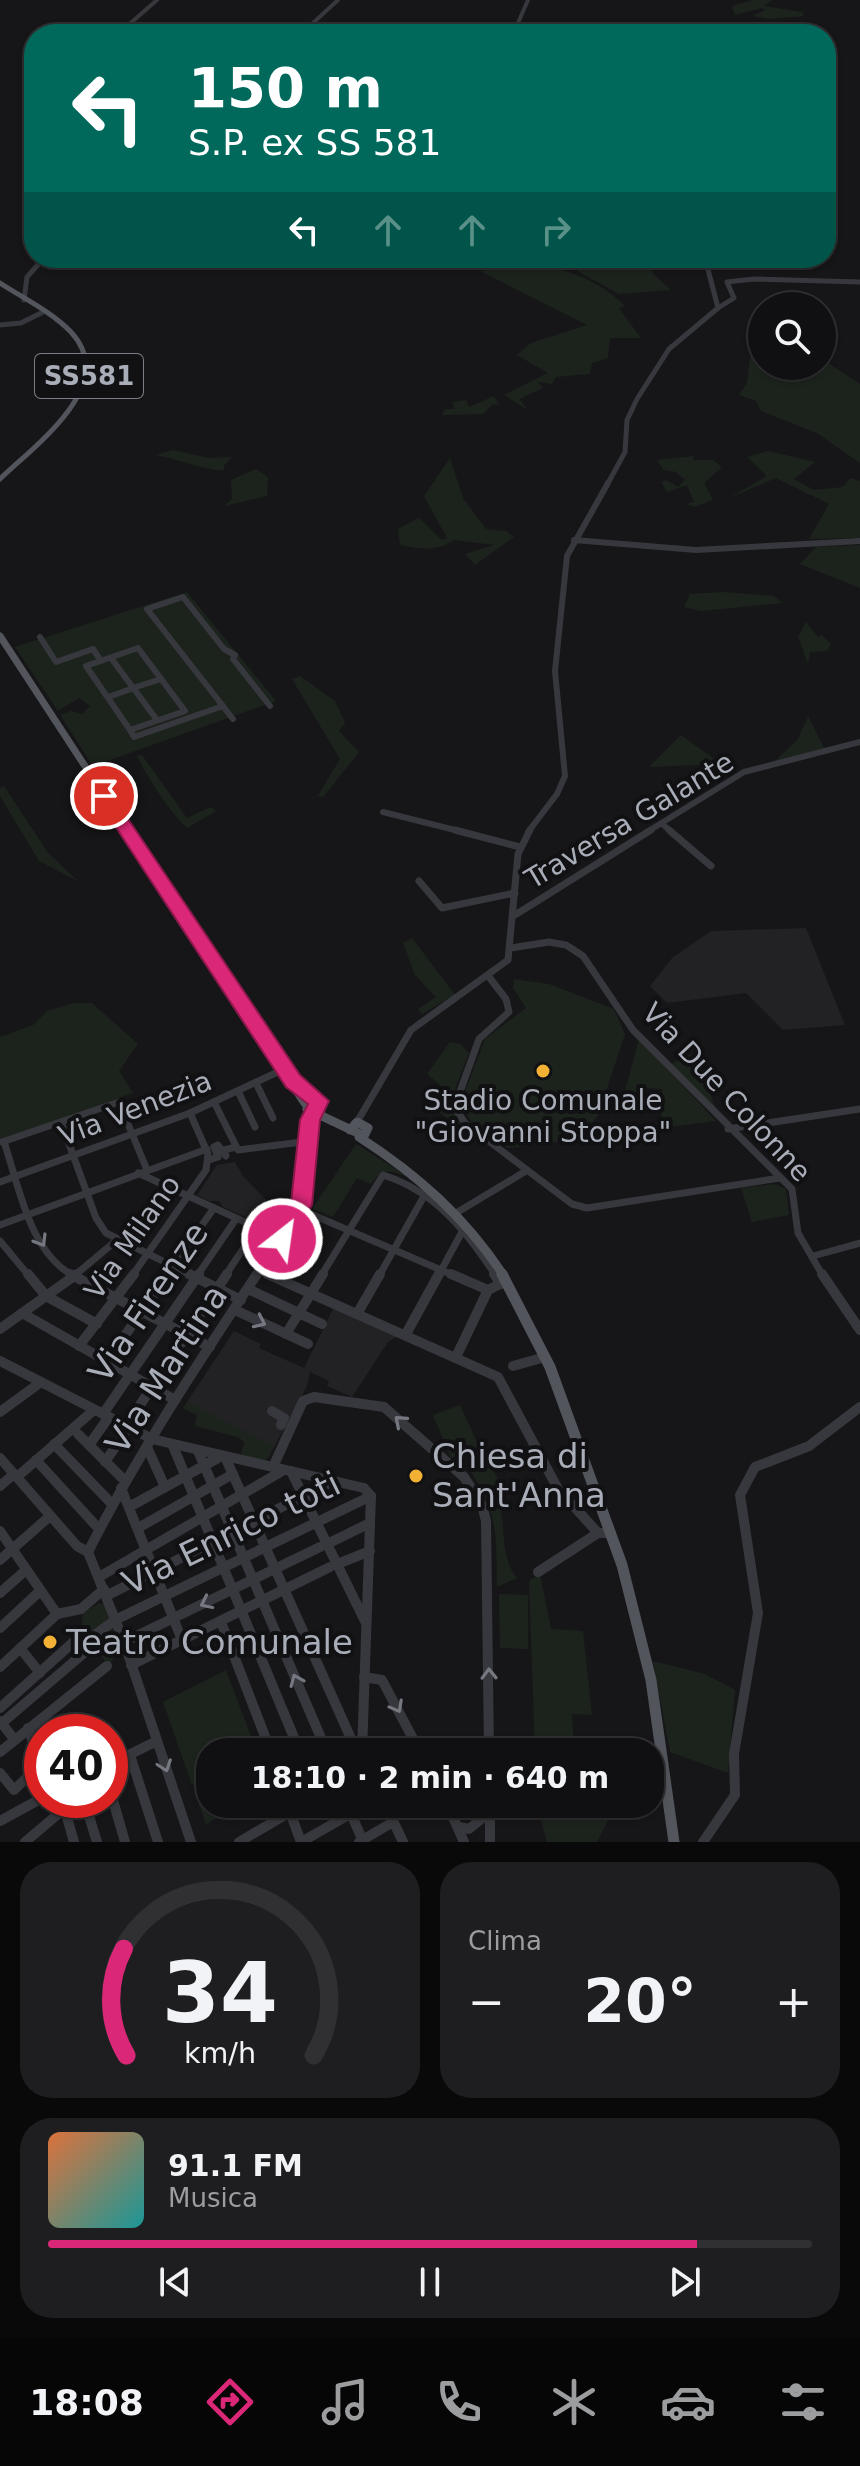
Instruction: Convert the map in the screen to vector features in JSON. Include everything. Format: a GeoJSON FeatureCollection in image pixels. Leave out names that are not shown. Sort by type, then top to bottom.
{"type":"FeatureCollection","features":[{"type":"Feature","properties":{"kind":"main road","name":"SS581"},"geometry":{"type":"LineString","coordinates":[[0,283],[81,343],[89,375],[85,387],[65,415],[0,479]]}},
{"type":"Feature","properties":{"kind":"main road"},"geometry":{"type":"LineString","coordinates":[[0,636],[293,1081],[313,1106],[355,1128],[456,1213],[503,1283],[549,1364],[596,1484],[645,1653],[661,1738],[674,1842]]}},
{"type":"Feature","properties":{"kind":"main road"},"geometry":{"type":"LineString","coordinates":[[355,1128],[368,1129],[378,1149]]}},
{"type":"Feature","properties":{"kind":"street"},"geometry":{"type":"LineString","coordinates":[[133,24],[157,0]]}},
{"type":"Feature","properties":{"kind":"street"},"geometry":{"type":"LineString","coordinates":[[312,24],[338,0]]}},
{"type":"Feature","properties":{"kind":"street"},"geometry":{"type":"LineString","coordinates":[[518,24],[528,0]]}},
{"type":"Feature","properties":{"kind":"street"},"geometry":{"type":"LineString","coordinates":[[24,300],[27,277],[35,268]]}},
{"type":"Feature","properties":{"kind":"street"},"geometry":{"type":"LineString","coordinates":[[708,268],[718,308]]}},
{"type":"Feature","properties":{"kind":"street"},"geometry":{"type":"LineString","coordinates":[[711,278],[727,282],[754,279],[860,282]]}},
{"type":"Feature","properties":{"kind":"street"},"geometry":{"type":"LineString","coordinates":[[355,1128],[411,1030],[489,977],[508,960],[520,847],[557,794],[565,776],[555,671],[567,556],[625,452],[627,420],[637,399],[669,349],[734,298],[727,282]]}},
{"type":"Feature","properties":{"kind":"street"},"geometry":{"type":"LineString","coordinates":[[0,325],[21,323],[43,312]]}},
{"type":"Feature","properties":{"kind":"street"},"geometry":{"type":"LineString","coordinates":[[0,469],[10,468]]}},
{"type":"Feature","properties":{"kind":"street"},"geometry":{"type":"LineString","coordinates":[[574,540],[696,550],[860,541]]}},
{"type":"Feature","properties":{"kind":"street"},"geometry":{"type":"LineString","coordinates":[[233,719],[200,672],[190,660],[186,661],[147,609],[183,597],[224,649],[236,653],[233,659],[270,706]]}},
{"type":"Feature","properties":{"kind":"street"},"geometry":{"type":"LineString","coordinates":[[40,637],[56,662],[93,649],[101,661]]}},
{"type":"Feature","properties":{"kind":"street"},"geometry":{"type":"LineString","coordinates":[[130,730],[185,711],[138,648],[86,666],[134,737],[223,706]]}},
{"type":"Feature","properties":{"kind":"street"},"geometry":{"type":"LineString","coordinates":[[111,658],[157,720]]}},
{"type":"Feature","properties":{"kind":"street"},"geometry":{"type":"LineString","coordinates":[[108,697],[161,679]]}},
{"type":"Feature","properties":{"kind":"street","name":"Traversa Galante"},"geometry":{"type":"LineString","coordinates":[[515,915],[744,772],[860,742]]}},
{"type":"Feature","properties":{"kind":"street"},"geometry":{"type":"LineString","coordinates":[[383,812],[520,847]]}},
{"type":"Feature","properties":{"kind":"street"},"geometry":{"type":"LineString","coordinates":[[662,824],[711,866]]}},
{"type":"Feature","properties":{"kind":"street"},"geometry":{"type":"LineString","coordinates":[[419,881],[442,908],[515,893]]}},
{"type":"Feature","properties":{"kind":"street","name":"Via Due Colonne"},"geometry":{"type":"LineString","coordinates":[[511,948],[553,940],[573,947],[633,1030],[728,1129],[792,1189],[797,1201],[794,1220],[860,1330]]}},
{"type":"Feature","properties":{"kind":"street"},"geometry":{"type":"LineString","coordinates":[[489,977],[506,999],[509,1012],[479,1039],[457,1100],[457,1111],[465,1123],[526,1171],[580,1208],[780,1178]]}},
{"type":"Feature","properties":{"kind":"street","name":"Via Venezia"},"geometry":{"type":"LineString","coordinates":[[0,1182],[190,1113],[284,1069]]}},
{"type":"Feature","properties":{"kind":"street"},"geometry":{"type":"LineString","coordinates":[[256,1083],[273,1118]]}},
{"type":"Feature","properties":{"kind":"street"},"geometry":{"type":"LineString","coordinates":[[238,1091],[255,1127]]}},
{"type":"Feature","properties":{"kind":"street"},"geometry":{"type":"LineString","coordinates":[[210,1347],[73,1277],[39,1242],[2,1142],[119,1102],[142,1171],[282,1239]]}},
{"type":"Feature","properties":{"kind":"street"},"geometry":{"type":"LineString","coordinates":[[214,1102],[236,1147]]}},
{"type":"Feature","properties":{"kind":"street","name":"Via Martina"},"geometry":{"type":"LineString","coordinates":[[88,1552],[112,1504],[175,1400],[299,1209],[313,1106]]}},
{"type":"Feature","properties":{"kind":"street"},"geometry":{"type":"LineString","coordinates":[[728,1129],[860,1109]]}},
{"type":"Feature","properties":{"kind":"street"},"geometry":{"type":"LineString","coordinates":[[367,1110],[368,1129]]}},
{"type":"Feature","properties":{"kind":"street","name":"Via Milano"},"geometry":{"type":"LineString","coordinates":[[79,1346],[115,1301],[206,1170],[209,1160],[207,1149],[190,1113]]}},
{"type":"Feature","properties":{"kind":"street"},"geometry":{"type":"LineString","coordinates":[[61,1122],[96,1218],[106,1233],[241,1300]]}},
{"type":"Feature","properties":{"kind":"street"},"geometry":{"type":"LineString","coordinates":[[209,1160],[218,1157],[214,1147],[218,1145],[226,1156],[224,1150],[236,1147],[310,1141]]}},
{"type":"Feature","properties":{"kind":"street"},"geometry":{"type":"LineString","coordinates":[[0,1225],[207,1149]]}},
{"type":"Feature","properties":{"kind":"street"},"geometry":{"type":"LineString","coordinates":[[456,1213],[526,1171]]}},
{"type":"Feature","properties":{"kind":"street"},"geometry":{"type":"LineString","coordinates":[[286,1334],[383,1175],[427,1190],[503,1283],[488,1290],[456,1357]]}},
{"type":"Feature","properties":{"kind":"street"},"geometry":{"type":"LineString","coordinates":[[357,1314],[427,1190]]}},
{"type":"Feature","properties":{"kind":"street"},"geometry":{"type":"LineString","coordinates":[[107,1361],[214,1208]]}},
{"type":"Feature","properties":{"kind":"street"},"geometry":{"type":"LineString","coordinates":[[299,1209],[488,1290]]}},
{"type":"Feature","properties":{"kind":"street","name":"Via Firenze"},"geometry":{"type":"LineString","coordinates":[[102,1414],[236,1219]]}},
{"type":"Feature","properties":{"kind":"street"},"geometry":{"type":"LineString","coordinates":[[105,1462],[257,1228]]}},
{"type":"Feature","properties":{"kind":"street"},"geometry":{"type":"LineString","coordinates":[[406,1334],[462,1232]]}},
{"type":"Feature","properties":{"kind":"street"},"geometry":{"type":"LineString","coordinates":[[0,1329],[73,1277],[117,1240]]}},
{"type":"Feature","properties":{"kind":"street"},"geometry":{"type":"LineString","coordinates":[[0,1241],[46,1296],[97,1324]]}},
{"type":"Feature","properties":{"kind":"street"},"geometry":{"type":"LineString","coordinates":[[813,1256],[860,1243]]}},
{"type":"Feature","properties":{"kind":"street"},"geometry":{"type":"LineString","coordinates":[[260,1271],[498,1377],[558,1489],[598,1533]]}},
{"type":"Feature","properties":{"kind":"street"},"geometry":{"type":"LineString","coordinates":[[248,1289],[322,1324]]}},
{"type":"Feature","properties":{"kind":"street"},"geometry":{"type":"LineString","coordinates":[[235,1310],[308,1344]]}},
{"type":"Feature","properties":{"kind":"street"},"geometry":{"type":"LineString","coordinates":[[22,1313],[175,1400]]}},
{"type":"Feature","properties":{"kind":"street"},"geometry":{"type":"LineString","coordinates":[[513,1366],[538,1359]]}},
{"type":"Feature","properties":{"kind":"street"},"geometry":{"type":"LineString","coordinates":[[0,1361],[128,1427],[149,1443],[364,1488],[370,1495],[370,1551],[361,1738]]}},
{"type":"Feature","properties":{"kind":"street"},"geometry":{"type":"LineString","coordinates":[[0,1412],[41,1382]]}},
{"type":"Feature","properties":{"kind":"street"},"geometry":{"type":"LineString","coordinates":[[273,1467],[305,1398],[384,1407],[464,1477],[482,1505],[486,1521],[489,1738]]}},
{"type":"Feature","properties":{"kind":"street"},"geometry":{"type":"LineString","coordinates":[[703,1842],[735,1795],[734,1754],[758,1613],[740,1495],[755,1467],[809,1446],[860,1407]]}},
{"type":"Feature","properties":{"kind":"street"},"geometry":{"type":"LineString","coordinates":[[272,1411],[284,1418],[281,1425]]}},
{"type":"Feature","properties":{"kind":"street"},"geometry":{"type":"LineString","coordinates":[[0,1486],[54,1444],[102,1414]]}},
{"type":"Feature","properties":{"kind":"street"},"geometry":{"type":"LineString","coordinates":[[89,1445],[102,1414]]}},
{"type":"Feature","properties":{"kind":"street"},"geometry":{"type":"LineString","coordinates":[[78,1434],[123,1485],[182,1640]]}},
{"type":"Feature","properties":{"kind":"street"},"geometry":{"type":"LineString","coordinates":[[149,1443],[165,1487]]}},
{"type":"Feature","properties":{"kind":"street"},"geometry":{"type":"LineString","coordinates":[[54,1444],[112,1504]]}},
{"type":"Feature","properties":{"kind":"street"},"geometry":{"type":"LineString","coordinates":[[173,1446],[294,1738]]}},
{"type":"Feature","properties":{"kind":"street"},"geometry":{"type":"LineString","coordinates":[[198,1451],[321,1738]]}},
{"type":"Feature","properties":{"kind":"street"},"geometry":{"type":"LineString","coordinates":[[0,1458],[77,1546],[88,1552],[124,1642],[191,1842]]}},
{"type":"Feature","properties":{"kind":"street"},"geometry":{"type":"LineString","coordinates":[[129,1507],[203,1465],[223,1458]]}},
{"type":"Feature","properties":{"kind":"street"},"geometry":{"type":"LineString","coordinates":[[223,1458],[255,1520],[354,1738]]}},
{"type":"Feature","properties":{"kind":"street"},"geometry":{"type":"LineString","coordinates":[[36,1460],[99,1529]]}},
{"type":"Feature","properties":{"kind":"street"},"geometry":{"type":"LineString","coordinates":[[99,1577],[146,1547],[287,1471]]}},
{"type":"Feature","properties":{"kind":"street"},"geometry":{"type":"LineString","coordinates":[[287,1471],[303,1497],[332,1566],[366,1624]]}},
{"type":"Feature","properties":{"kind":"street"},"geometry":{"type":"LineString","coordinates":[[138,1528],[233,1474]]}},
{"type":"Feature","properties":{"kind":"street"},"geometry":{"type":"LineString","coordinates":[[0,1667],[57,1614],[81,1609],[105,1592],[334,1480]]}},
{"type":"Feature","properties":{"kind":"street","name":"Via Enrico toti"},"geometry":{"type":"LineString","coordinates":[[85,1642],[115,1620],[370,1495]]}},
{"type":"Feature","properties":{"kind":"street"},"geometry":{"type":"LineString","coordinates":[[0,1560],[50,1516]]}},
{"type":"Feature","properties":{"kind":"street"},"geometry":{"type":"LineString","coordinates":[[124,1642],[370,1523]]}},
{"type":"Feature","properties":{"kind":"street"},"geometry":{"type":"LineString","coordinates":[[0,1531],[57,1614]]}},
{"type":"Feature","properties":{"kind":"street"},"geometry":{"type":"LineString","coordinates":[[538,1572],[598,1533],[611,1533]]}},
{"type":"Feature","properties":{"kind":"street"},"geometry":{"type":"LineString","coordinates":[[131,1665],[332,1566],[370,1551]]}},
{"type":"Feature","properties":{"kind":"street"},"geometry":{"type":"LineString","coordinates":[[0,1593],[26,1570]]}},
{"type":"Feature","properties":{"kind":"street"},"geometry":{"type":"LineString","coordinates":[[0,1628],[40,1591]]}},
{"type":"Feature","properties":{"kind":"street"},"geometry":{"type":"LineString","coordinates":[[221,1622],[266,1738]]}},
{"type":"Feature","properties":{"kind":"street"},"geometry":{"type":"LineString","coordinates":[[0,1708],[40,1673],[85,1642]]}},
{"type":"Feature","properties":{"kind":"street"},"geometry":{"type":"LineString","coordinates":[[14,1739],[1,1722],[85,1642]]}},
{"type":"Feature","properties":{"kind":"street"},"geometry":{"type":"LineString","coordinates":[[20,1648],[40,1673]]}},
{"type":"Feature","properties":{"kind":"street"},"geometry":{"type":"LineString","coordinates":[[46,1714],[107,1666]]}},
{"type":"Feature","properties":{"kind":"street"},"geometry":{"type":"LineString","coordinates":[[364,1677],[382,1680],[413,1738]]}},
{"type":"Feature","properties":{"kind":"street"},"geometry":{"type":"LineString","coordinates":[[0,1752],[24,1731]]}},
{"type":"Feature","properties":{"kind":"street"},"geometry":{"type":"LineString","coordinates":[[157,1741],[130,1755],[158,1842]]}},
{"type":"Feature","properties":{"kind":"street"},"geometry":{"type":"LineString","coordinates":[[0,1773],[14,1790],[24,1781]]}},
{"type":"Feature","properties":{"kind":"street"},"geometry":{"type":"LineString","coordinates":[[0,1821],[24,1808]]}},
{"type":"Feature","properties":{"kind":"street"},"geometry":{"type":"LineString","coordinates":[[33,1839],[56,1818]]}},
{"type":"Feature","properties":{"kind":"street"},"geometry":{"type":"LineString","coordinates":[[67,1818],[74,1842]]}},
{"type":"Feature","properties":{"kind":"street"},"geometry":{"type":"LineString","coordinates":[[90,1818],[97,1842]]}},
{"type":"Feature","properties":{"kind":"street"},"geometry":{"type":"LineString","coordinates":[[118,1818],[125,1842]]}},
{"type":"Feature","properties":{"kind":"street"},"geometry":{"type":"LineString","coordinates":[[239,1842],[280,1818]]}},
{"type":"Feature","properties":{"kind":"street"},"geometry":{"type":"LineString","coordinates":[[292,1818],[301,1842],[344,1818]]}},
{"type":"Feature","properties":{"kind":"street"},"geometry":{"type":"LineString","coordinates":[[353,1818],[362,1841],[393,1822]]}},
{"type":"Feature","properties":{"kind":"street"},"geometry":{"type":"LineString","coordinates":[[391,1818],[403,1842]]}},
{"type":"Feature","properties":{"kind":"street"},"geometry":{"type":"LineString","coordinates":[[454,1818],[464,1842]]}},
{"type":"Feature","properties":{"kind":"street"},"geometry":{"type":"LineString","coordinates":[[459,1827],[469,1829],[480,1818]]}},
{"type":"Feature","properties":{"kind":"street"},"geometry":{"type":"LineString","coordinates":[[490,1818],[490,1842]]}},
{"type":"Feature","properties":{"kind":"shaded area"},"geometry":{"type":"Polygon","coordinates":[[[752,0],[773,0],[764,6],[802,12],[804,16],[770,19],[753,16],[765,10],[762,8],[735,15],[732,6],[752,0]]]}},
{"type":"Feature","properties":{"kind":"shaded area"},"geometry":{"type":"Polygon","coordinates":[[[494,268],[554,268],[591,281],[625,306],[619,308],[641,338],[610,338],[608,358],[592,363],[590,374],[556,377],[552,384],[538,382],[543,388],[519,399],[528,410],[504,395],[548,373],[517,355],[531,343],[587,325],[480,271],[494,268]]]}},
{"type":"Feature","properties":{"kind":"shaded area"},"geometry":{"type":"Polygon","coordinates":[[[575,268],[651,268],[653,274],[671,290],[619,294],[575,268]]]}},
{"type":"Feature","properties":{"kind":"shaded area"},"geometry":{"type":"Polygon","coordinates":[[[836,368],[860,384],[860,463],[817,433],[761,411],[756,401],[739,395],[747,383],[748,374],[748,380],[836,380],[836,368]]]}},
{"type":"Feature","properties":{"kind":"shaded area"},"geometry":{"type":"Polygon","coordinates":[[[494,396],[499,405],[493,404],[483,414],[442,415],[445,409],[454,409],[453,402],[466,400],[469,407],[494,396]]]}},
{"type":"Feature","properties":{"kind":"shaded area"},"geometry":{"type":"Polygon","coordinates":[[[173,450],[209,458],[232,457],[224,470],[218,470],[156,455],[173,450]]]}},
{"type":"Feature","properties":{"kind":"shaded area"},"geometry":{"type":"Polygon","coordinates":[[[768,451],[815,462],[794,479],[814,490],[843,487],[850,478],[860,481],[860,538],[809,539],[829,504],[776,478],[729,498],[767,476],[747,457],[768,451]]]}},
{"type":"Feature","properties":{"kind":"shaded area"},"geometry":{"type":"Polygon","coordinates":[[[694,456],[693,460],[713,460],[722,467],[704,483],[713,500],[695,507],[687,504],[694,502],[687,485],[667,492],[661,482],[666,480],[678,487],[685,480],[676,472],[664,470],[657,460],[694,456]]]}},
{"type":"Feature","properties":{"kind":"shaded area"},"geometry":{"type":"Polygon","coordinates":[[[450,458],[463,498],[486,529],[506,531],[514,537],[475,565],[465,554],[494,545],[454,540],[435,548],[400,545],[398,529],[419,518],[442,540],[447,538],[424,496],[450,458]]]}},
{"type":"Feature","properties":{"kind":"shaded area"},"geometry":{"type":"Polygon","coordinates":[[[256,469],[268,477],[267,496],[224,506],[232,499],[231,480],[256,469]]]}},
{"type":"Feature","properties":{"kind":"shaded area"},"geometry":{"type":"Polygon","coordinates":[[[860,545],[860,588],[800,564],[816,547],[860,545]]]}},
{"type":"Feature","properties":{"kind":"shaded area"},"geometry":{"type":"Polygon","coordinates":[[[187,592],[276,701],[93,766],[60,715],[71,711],[82,714],[90,706],[79,698],[58,711],[15,647],[187,592]]]}},
{"type":"Feature","properties":{"kind":"shaded area"},"geometry":{"type":"Polygon","coordinates":[[[723,592],[774,596],[782,603],[701,611],[684,607],[690,594],[723,592]]]}},
{"type":"Feature","properties":{"kind":"shaded area"},"geometry":{"type":"Polygon","coordinates":[[[806,622],[818,637],[821,635],[831,644],[827,651],[810,652],[808,664],[798,637],[806,622]]]}},
{"type":"Feature","properties":{"kind":"shaded area"},"geometry":{"type":"Polygon","coordinates":[[[300,676],[335,701],[345,723],[339,731],[359,752],[323,797],[318,796],[340,759],[292,679],[300,676]]]}},
{"type":"Feature","properties":{"kind":"shaded area"},"geometry":{"type":"Polygon","coordinates":[[[808,716],[825,750],[770,766],[798,739],[808,716]]]}},
{"type":"Feature","properties":{"kind":"shaded area"},"geometry":{"type":"Polygon","coordinates":[[[681,735],[721,764],[649,767],[681,735]]]}},
{"type":"Feature","properties":{"kind":"shaded area"},"geometry":{"type":"Polygon","coordinates":[[[142,755],[187,818],[211,807],[216,811],[187,828],[153,785],[137,756],[142,755]]]}},
{"type":"Feature","properties":{"kind":"shaded area"},"geometry":{"type":"Polygon","coordinates":[[[4,786],[48,853],[78,881],[39,861],[0,796],[0,788],[4,786]]]}},
{"type":"Feature","properties":{"kind":"shaded area"},"geometry":{"type":"Polygon","coordinates":[[[806,928],[845,1025],[783,1030],[746,993],[667,1003],[650,986],[672,958],[711,931],[806,928]]]}},
{"type":"Feature","properties":{"kind":"shaded area"},"geometry":{"type":"Polygon","coordinates":[[[412,938],[455,995],[422,1014],[418,1009],[436,997],[415,975],[403,943],[412,938]]]}},
{"type":"Feature","properties":{"kind":"shaded area","name":"Stadio Comunale \"Giovanni Stoppa\""},"geometry":{"type":"Polygon","coordinates":[[[514,979],[549,984],[614,1009],[625,1034],[598,1116],[589,1126],[558,1141],[508,1148],[472,1123],[461,1102],[485,1039],[526,1008],[513,988],[514,979]]]}},
{"type":"Feature","properties":{"kind":"shaded area"},"geometry":{"type":"Polygon","coordinates":[[[74,1003],[92,1003],[138,1044],[119,1071],[133,1093],[0,1140],[0,1037],[33,1025],[47,1011],[74,1003]]]}},
{"type":"Feature","properties":{"kind":"shaded area"},"geometry":{"type":"Polygon","coordinates":[[[639,1039],[716,1121],[661,1128],[662,1089],[646,1088],[641,1098],[624,1095],[639,1039]]]}},
{"type":"Feature","properties":{"kind":"shaded area"},"geometry":{"type":"Polygon","coordinates":[[[450,1042],[460,1044],[469,1053],[457,1083],[454,1103],[462,1121],[486,1143],[481,1146],[440,1112],[450,1093],[427,1074],[450,1042]]]}},
{"type":"Feature","properties":{"kind":"shaded area"},"geometry":{"type":"Polygon","coordinates":[[[689,1055],[695,1057],[699,1064],[720,1115],[671,1064],[689,1055]]]}},
{"type":"Feature","properties":{"kind":"shaded area"},"geometry":{"type":"Polygon","coordinates":[[[356,1144],[410,1178],[384,1172],[371,1184],[357,1178],[333,1217],[312,1209],[356,1144]]]}},
{"type":"Feature","properties":{"kind":"shaded area"},"geometry":{"type":"Polygon","coordinates":[[[235,1162],[243,1176],[269,1203],[259,1223],[223,1207],[219,1201],[209,1201],[197,1195],[217,1165],[235,1162]]]}},
{"type":"Feature","properties":{"kind":"shaded area"},"geometry":{"type":"Polygon","coordinates":[[[774,1184],[786,1189],[789,1215],[752,1222],[741,1188],[774,1184]]]}},
{"type":"Feature","properties":{"kind":"shaded area"},"geometry":{"type":"Polygon","coordinates":[[[334,1307],[398,1336],[388,1342],[352,1397],[327,1386],[329,1381],[310,1372],[307,1386],[268,1458],[235,1435],[195,1426],[197,1415],[183,1408],[234,1331],[261,1344],[259,1348],[304,1368],[334,1307]]]}},
{"type":"Feature","properties":{"kind":"shaded area"},"geometry":{"type":"Polygon","coordinates":[[[187,1402],[274,1446],[265,1461],[241,1455],[245,1439],[195,1426],[197,1415],[183,1408],[187,1402]]]}},
{"type":"Feature","properties":{"kind":"shaded area"},"geometry":{"type":"Polygon","coordinates":[[[460,1405],[479,1447],[451,1458],[433,1415],[460,1405]]]}},
{"type":"Feature","properties":{"kind":"shaded area"},"geometry":{"type":"Polygon","coordinates":[[[483,1451],[503,1489],[497,1498],[505,1550],[517,1578],[497,1587],[494,1527],[487,1501],[471,1472],[483,1451]]]}},
{"type":"Feature","properties":{"kind":"shaded area"},"geometry":{"type":"Polygon","coordinates":[[[540,1574],[551,1629],[583,1631],[592,1715],[572,1714],[573,1738],[535,1738],[529,1581],[540,1574]]]}},
{"type":"Feature","properties":{"kind":"shaded area"},"geometry":{"type":"Polygon","coordinates":[[[499,1594],[528,1595],[528,1649],[500,1648],[499,1594]]]}},
{"type":"Feature","properties":{"kind":"shaded area"},"geometry":{"type":"Polygon","coordinates":[[[99,1603],[105,1605],[119,1647],[111,1663],[106,1662],[81,1632],[83,1613],[99,1603]]]}},
{"type":"Feature","properties":{"kind":"shaded area"},"geometry":{"type":"Polygon","coordinates":[[[653,1661],[705,1674],[735,1690],[728,1773],[670,1752],[653,1661]]]}},
{"type":"Feature","properties":{"kind":"shaded area"},"geometry":{"type":"Polygon","coordinates":[[[226,1670],[252,1738],[196,1738],[196,1783],[192,1785],[163,1702],[226,1670]]]}},
{"type":"Feature","properties":{"kind":"shaded area"},"geometry":{"type":"Polygon","coordinates":[[[204,1818],[218,1818],[206,1824],[204,1818]]]}},
{"type":"Feature","properties":{"kind":"shaded area"},"geometry":{"type":"Polygon","coordinates":[[[540,1818],[609,1818],[597,1842],[547,1842],[540,1818]]]}},
{"type":"Feature","properties":{"kind":"place","name":"Stadio Comunale \"Giovanni Stoppa\""},"geometry":{"type":"Point","coordinates":[543,1071]}},
{"type":"Feature","properties":{"kind":"place","name":"Chiesa di Sant'Anna"},"geometry":{"type":"Point","coordinates":[416,1476]}},
{"type":"Feature","properties":{"kind":"place","name":"Teatro Comunale"},"geometry":{"type":"Point","coordinates":[50,1642]}},
{"type":"Feature","properties":{"kind":"route"},"geometry":{"type":"LineString","coordinates":[[104,796],[293,1081],[319,1101],[320,1106],[313,1110],[310,1120],[302,1205],[282,1239]]}}]}
